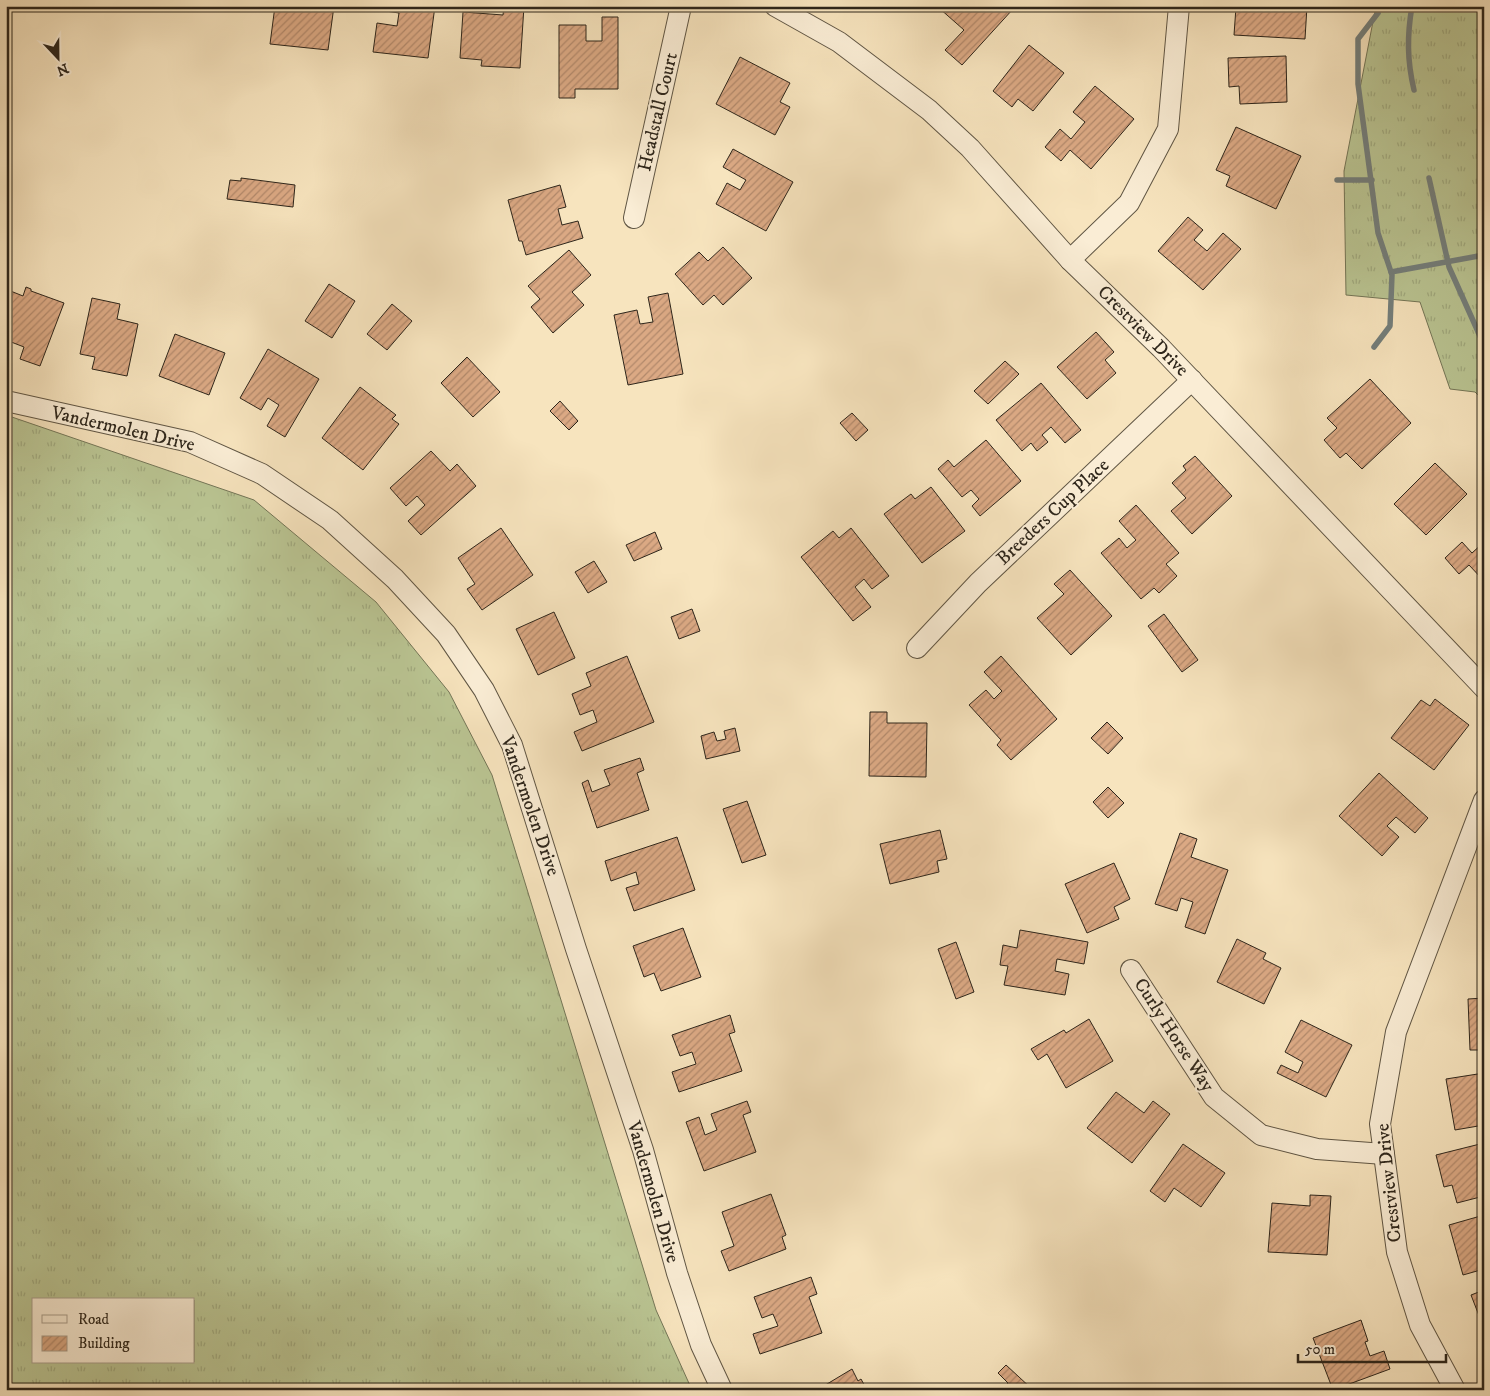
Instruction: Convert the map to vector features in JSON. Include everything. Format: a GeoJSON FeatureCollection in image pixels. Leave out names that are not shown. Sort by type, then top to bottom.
{"type":"FeatureCollection","features":[{"type":"Feature","properties":{"kind":"street","name":"Headstall Court"},"geometry":{"type":"LineString","coordinates":[[634,218],[681,6]]}},
{"type":"Feature","properties":{"kind":"street","name":"Crestview Drive"},"geometry":{"type":"LineString","coordinates":[[776,6],[839,42],[929,110],[970,148],[1070,260],[1192,380],[1484,688]]}},
{"type":"Feature","properties":{"kind":"street"},"geometry":{"type":"LineString","coordinates":[[1070,260],[1130,203],[1168,130],[1179,6]]}},
{"type":"Feature","properties":{"kind":"street","name":"Breeders Cup Place"},"geometry":{"type":"LineString","coordinates":[[917,648],[978,583],[1192,380]]}},
{"type":"Feature","properties":{"kind":"street","name":"Vandermolen Drive"},"geometry":{"type":"LineString","coordinates":[[6,402],[190,442],[262,474],[330,520],[395,579],[446,634],[484,690],[512,745],[576,949],[643,1150],[677,1273],[701,1345],[722,1390]]}},
{"type":"Feature","properties":{"kind":"street","name":"Crestview Drive"},"geometry":{"type":"LineString","coordinates":[[1455,1390],[1420,1325],[1397,1252],[1380,1124],[1396,1032],[1484,800]]}},
{"type":"Feature","properties":{"kind":"street","name":"Curly Horse Way"},"geometry":{"type":"LineString","coordinates":[[1131,970],[1214,1097],[1261,1134],[1317,1149],[1384,1154]]}},
{"type":"Feature","properties":{"kind":"green space"},"geometry":{"type":"Polygon","coordinates":[[[1376,6],[1484,6],[1484,401],[1475,392],[1450,389],[1420,302],[1346,295],[1344,171],[1376,6]]]}},
{"type":"Feature","properties":{"kind":"green space"},"geometry":{"type":"Polygon","coordinates":[[[6,415],[254,500],[376,602],[449,692],[492,775],[656,1310],[692,1390],[6,1390],[6,415]]]}},
{"type":"Feature","properties":{"kind":"building"},"geometry":{"type":"Polygon","coordinates":[[[275,6],[334,6],[328,50],[270,44],[275,6]]]}},
{"type":"Feature","properties":{"kind":"building"},"geometry":{"type":"Polygon","coordinates":[[[380,6],[435,6],[428,58],[373,52],[377,23],[397,26],[399,13],[379,10],[380,6]]]}},
{"type":"Feature","properties":{"kind":"building"},"geometry":{"type":"Polygon","coordinates":[[[504,6],[524,6],[520,68],[481,66],[482,60],[460,58],[463,12],[503,15],[504,6]]]}},
{"type":"Feature","properties":{"kind":"building"},"geometry":{"type":"Polygon","coordinates":[[[940,6],[1010,6],[1013,9],[962,65],[945,50],[964,30],[939,8],[940,6]]]}},
{"type":"Feature","properties":{"kind":"building"},"geometry":{"type":"Polygon","coordinates":[[[1257,6],[1307,6],[1305,39],[1234,35],[1236,7],[1257,9],[1257,6]]]}},
{"type":"Feature","properties":{"kind":"building"},"geometry":{"type":"Polygon","coordinates":[[[602,17],[618,17],[618,89],[575,89],[575,98],[559,98],[559,25],[586,25],[586,41],[602,41],[602,17]]]}},
{"type":"Feature","properties":{"kind":"building"},"geometry":{"type":"Polygon","coordinates":[[[1029,45],[1064,73],[1033,111],[1018,99],[1012,107],[993,91],[1029,45]]]}},
{"type":"Feature","properties":{"kind":"building"},"geometry":{"type":"Polygon","coordinates":[[[1286,56],[1287,102],[1240,104],[1239,86],[1229,87],[1228,58],[1286,56]]]}},
{"type":"Feature","properties":{"kind":"building"},"geometry":{"type":"Polygon","coordinates":[[[740,57],[790,83],[780,102],[790,107],[775,135],[716,104],[740,57]]]}},
{"type":"Feature","properties":{"kind":"building"},"geometry":{"type":"Polygon","coordinates":[[[1095,86],[1134,119],[1091,169],[1070,150],[1061,161],[1045,147],[1060,129],[1071,139],[1085,122],[1073,112],[1095,86]]]}},
{"type":"Feature","properties":{"kind":"building"},"geometry":{"type":"Polygon","coordinates":[[[1236,127],[1301,156],[1276,209],[1226,186],[1230,176],[1216,170],[1236,127]]]}},
{"type":"Feature","properties":{"kind":"building"},"geometry":{"type":"Polygon","coordinates":[[[733,149],[793,182],[766,231],[716,204],[727,183],[740,190],[746,180],[723,167],[733,149]]]}},
{"type":"Feature","properties":{"kind":"building"},"geometry":{"type":"Polygon","coordinates":[[[241,178],[295,185],[293,207],[227,199],[230,180],[241,181],[241,178]]]}},
{"type":"Feature","properties":{"kind":"building"},"geometry":{"type":"Polygon","coordinates":[[[560,185],[566,207],[558,209],[562,225],[578,221],[583,238],[526,255],[522,241],[519,241],[508,200],[560,185]]]}},
{"type":"Feature","properties":{"kind":"building"},"geometry":{"type":"Polygon","coordinates":[[[1188,217],[1203,230],[1194,240],[1207,251],[1223,233],[1241,249],[1203,290],[1158,251],[1188,217]]]}},
{"type":"Feature","properties":{"kind":"building"},"geometry":{"type":"Polygon","coordinates":[[[723,247],[752,278],[723,305],[714,295],[703,305],[675,274],[699,252],[708,261],[723,247]]]}},
{"type":"Feature","properties":{"kind":"building"},"geometry":{"type":"Polygon","coordinates":[[[569,250],[591,275],[572,292],[584,305],[553,333],[531,307],[540,299],[528,286],[569,250]]]}},
{"type":"Feature","properties":{"kind":"building"},"geometry":{"type":"Polygon","coordinates":[[[329,284],[355,301],[332,338],[305,321],[329,284]]]}},
{"type":"Feature","properties":{"kind":"building"},"geometry":{"type":"Polygon","coordinates":[[[26,287],[31,289],[31,291],[64,303],[40,366],[20,359],[24,347],[6,340],[6,294],[8,290],[23,296],[26,287]]]}},
{"type":"Feature","properties":{"kind":"building"},"geometry":{"type":"Polygon","coordinates":[[[668,293],[683,374],[628,385],[614,315],[637,310],[640,324],[653,322],[648,297],[668,293]]]}},
{"type":"Feature","properties":{"kind":"building"},"geometry":{"type":"Polygon","coordinates":[[[92,298],[120,304],[117,319],[138,324],[127,376],[92,369],[95,357],[80,354],[92,298]]]}},
{"type":"Feature","properties":{"kind":"building"},"geometry":{"type":"Polygon","coordinates":[[[392,304],[412,321],[387,350],[367,334],[392,304]]]}},
{"type":"Feature","properties":{"kind":"building"},"geometry":{"type":"Polygon","coordinates":[[[1096,332],[1114,352],[1105,360],[1116,373],[1087,399],[1057,367],[1096,332]]]}},
{"type":"Feature","properties":{"kind":"building"},"geometry":{"type":"Polygon","coordinates":[[[175,334],[225,353],[209,395],[159,376],[175,334]]]}},
{"type":"Feature","properties":{"kind":"building"},"geometry":{"type":"Polygon","coordinates":[[[268,349],[319,379],[285,437],[267,426],[279,405],[268,398],[261,410],[240,398],[268,349]]]}},
{"type":"Feature","properties":{"kind":"building"},"geometry":{"type":"Polygon","coordinates":[[[467,357],[500,392],[473,417],[441,383],[467,357]]]}},
{"type":"Feature","properties":{"kind":"building"},"geometry":{"type":"Polygon","coordinates":[[[1005,361],[1019,374],[988,404],[974,391],[1005,361]]]}},
{"type":"Feature","properties":{"kind":"building"},"geometry":{"type":"Polygon","coordinates":[[[1370,379],[1411,423],[1362,469],[1346,453],[1340,458],[1324,440],[1337,428],[1327,418],[1370,379]]]}},
{"type":"Feature","properties":{"kind":"building"},"geometry":{"type":"Polygon","coordinates":[[[1041,383],[1081,430],[1065,443],[1051,427],[1042,435],[1048,442],[1037,451],[1031,443],[1022,451],[996,420],[1041,383]]]}},
{"type":"Feature","properties":{"kind":"building"},"geometry":{"type":"Polygon","coordinates":[[[360,387],[396,415],[392,419],[399,424],[363,470],[322,438],[360,387]]]}},
{"type":"Feature","properties":{"kind":"building"},"geometry":{"type":"Polygon","coordinates":[[[560,401],[578,421],[569,430],[550,411],[560,401]]]}},
{"type":"Feature","properties":{"kind":"building"},"geometry":{"type":"Polygon","coordinates":[[[852,413],[868,430],[856,441],[840,423],[852,413]]]}},
{"type":"Feature","properties":{"kind":"building"},"geometry":{"type":"Polygon","coordinates":[[[986,440],[1021,481],[980,516],[972,506],[979,499],[971,490],[962,497],[938,469],[948,460],[954,467],[986,440]]]}},
{"type":"Feature","properties":{"kind":"building"},"geometry":{"type":"Polygon","coordinates":[[[431,451],[450,471],[457,464],[476,486],[421,535],[408,521],[425,505],[417,496],[406,506],[390,488],[431,451]]]}},
{"type":"Feature","properties":{"kind":"building"},"geometry":{"type":"Polygon","coordinates":[[[1195,456],[1232,496],[1192,534],[1171,511],[1186,498],[1172,483],[1186,470],[1183,466],[1195,456]]]}},
{"type":"Feature","properties":{"kind":"building"},"geometry":{"type":"Polygon","coordinates":[[[1435,463],[1467,494],[1426,535],[1394,504],[1435,463]]]}},
{"type":"Feature","properties":{"kind":"building"},"geometry":{"type":"Polygon","coordinates":[[[931,487],[965,531],[922,563],[884,514],[911,494],[915,499],[931,487]]]}},
{"type":"Feature","properties":{"kind":"building"},"geometry":{"type":"Polygon","coordinates":[[[1136,505],[1179,553],[1166,564],[1177,576],[1159,593],[1154,588],[1141,599],[1101,553],[1119,538],[1127,548],[1136,540],[1119,521],[1136,505]]]}},
{"type":"Feature","properties":{"kind":"building"},"geometry":{"type":"Polygon","coordinates":[[[501,528],[533,575],[482,610],[467,589],[475,584],[458,558],[501,528]]]}},
{"type":"Feature","properties":{"kind":"building"},"geometry":{"type":"Polygon","coordinates":[[[851,528],[889,576],[872,589],[864,579],[855,587],[871,607],[853,621],[801,557],[833,531],[839,538],[851,528]]]}},
{"type":"Feature","properties":{"kind":"building"},"geometry":{"type":"Polygon","coordinates":[[[655,532],[662,549],[634,561],[626,545],[655,532]]]}},
{"type":"Feature","properties":{"kind":"building"},"geometry":{"type":"Polygon","coordinates":[[[1462,542],[1472,553],[1484,542],[1484,581],[1469,565],[1459,574],[1445,558],[1462,542]]]}},
{"type":"Feature","properties":{"kind":"building"},"geometry":{"type":"Polygon","coordinates":[[[594,561],[607,582],[588,593],[575,572],[594,561]]]}},
{"type":"Feature","properties":{"kind":"building"},"geometry":{"type":"Polygon","coordinates":[[[1070,570],[1112,616],[1071,655],[1037,618],[1064,594],[1054,584],[1070,570]]]}},
{"type":"Feature","properties":{"kind":"building"},"geometry":{"type":"Polygon","coordinates":[[[692,609],[700,631],[679,639],[671,617],[692,609]]]}},
{"type":"Feature","properties":{"kind":"building"},"geometry":{"type":"Polygon","coordinates":[[[554,612],[575,658],[538,675],[516,629],[554,612]]]}},
{"type":"Feature","properties":{"kind":"building"},"geometry":{"type":"Polygon","coordinates":[[[1164,614],[1198,660],[1182,672],[1148,626],[1164,614]]]}},
{"type":"Feature","properties":{"kind":"building"},"geometry":{"type":"Polygon","coordinates":[[[627,656],[654,722],[582,751],[574,732],[597,722],[593,710],[580,715],[572,694],[591,686],[586,673],[627,656]]]}},
{"type":"Feature","properties":{"kind":"building"},"geometry":{"type":"Polygon","coordinates":[[[1001,656],[1057,719],[1011,760],[997,745],[1001,740],[969,705],[986,690],[994,699],[1002,691],[984,672],[1001,656]]]}},
{"type":"Feature","properties":{"kind":"building"},"geometry":{"type":"Polygon","coordinates":[[[1435,699],[1469,725],[1434,770],[1391,738],[1421,700],[1430,706],[1435,699]]]}},
{"type":"Feature","properties":{"kind":"building"},"geometry":{"type":"Polygon","coordinates":[[[870,712],[887,712],[887,723],[927,723],[926,777],[869,776],[870,712]]]}},
{"type":"Feature","properties":{"kind":"building"},"geometry":{"type":"Polygon","coordinates":[[[1107,722],[1123,738],[1108,754],[1091,738],[1107,722]]]}},
{"type":"Feature","properties":{"kind":"building"},"geometry":{"type":"Polygon","coordinates":[[[735,728],[740,751],[706,759],[701,736],[714,732],[717,741],[726,739],[724,731],[735,728]]]}},
{"type":"Feature","properties":{"kind":"building"},"geometry":{"type":"Polygon","coordinates":[[[640,758],[644,770],[637,773],[649,810],[597,828],[582,783],[588,780],[592,792],[610,785],[604,770],[640,758]]]}},
{"type":"Feature","properties":{"kind":"building"},"geometry":{"type":"Polygon","coordinates":[[[1379,773],[1428,818],[1415,833],[1396,817],[1387,826],[1399,837],[1382,856],[1339,816],[1379,773]]]}},
{"type":"Feature","properties":{"kind":"building"},"geometry":{"type":"Polygon","coordinates":[[[1108,787],[1124,803],[1108,818],[1093,802],[1108,787]]]}},
{"type":"Feature","properties":{"kind":"building"},"geometry":{"type":"Polygon","coordinates":[[[747,801],[766,855],[742,863],[723,809],[747,801]]]}},
{"type":"Feature","properties":{"kind":"building"},"geometry":{"type":"Polygon","coordinates":[[[940,830],[947,859],[937,861],[939,872],[890,884],[880,844],[940,830]]]}},
{"type":"Feature","properties":{"kind":"building"},"geometry":{"type":"Polygon","coordinates":[[[1180,833],[1197,839],[1191,857],[1228,870],[1205,934],[1185,927],[1193,902],[1181,898],[1177,911],[1155,904],[1180,833]]]}},
{"type":"Feature","properties":{"kind":"building"},"geometry":{"type":"Polygon","coordinates":[[[677,837],[695,890],[634,911],[626,888],[639,884],[636,872],[611,881],[605,861],[677,837]]]}},
{"type":"Feature","properties":{"kind":"building"},"geometry":{"type":"Polygon","coordinates":[[[1114,863],[1130,899],[1114,907],[1119,919],[1087,933],[1065,884],[1114,863]]]}},
{"type":"Feature","properties":{"kind":"building"},"geometry":{"type":"Polygon","coordinates":[[[683,928],[701,977],[661,991],[654,973],[644,977],[633,946],[683,928]]]}},
{"type":"Feature","properties":{"kind":"building"},"geometry":{"type":"Polygon","coordinates":[[[1020,930],[1088,942],[1084,964],[1057,959],[1055,971],[1069,974],[1065,995],[1004,985],[1008,966],[1000,965],[1003,945],[1017,948],[1020,930]]]}},
{"type":"Feature","properties":{"kind":"building"},"geometry":{"type":"Polygon","coordinates":[[[1237,939],[1266,953],[1263,959],[1281,968],[1264,1004],[1217,982],[1237,939]]]}},
{"type":"Feature","properties":{"kind":"building"},"geometry":{"type":"Polygon","coordinates":[[[956,942],[974,992],[956,999],[938,949],[956,942]]]}},
{"type":"Feature","properties":{"kind":"building"},"geometry":{"type":"Polygon","coordinates":[[[1484,998],[1484,1050],[1470,1050],[1468,999],[1484,998]]]}},
{"type":"Feature","properties":{"kind":"building"},"geometry":{"type":"Polygon","coordinates":[[[730,1015],[735,1032],[729,1034],[742,1071],[679,1092],[672,1072],[696,1064],[692,1052],[680,1056],[672,1035],[730,1015]]]}},
{"type":"Feature","properties":{"kind":"building"},"geometry":{"type":"Polygon","coordinates":[[[1089,1019],[1113,1061],[1066,1088],[1047,1054],[1038,1060],[1031,1049],[1064,1030],[1066,1033],[1089,1019]]]}},
{"type":"Feature","properties":{"kind":"building"},"geometry":{"type":"Polygon","coordinates":[[[1301,1020],[1352,1045],[1326,1097],[1277,1073],[1281,1065],[1298,1073],[1303,1062],[1285,1052],[1301,1020]]]}},
{"type":"Feature","properties":{"kind":"building"},"geometry":{"type":"Polygon","coordinates":[[[1484,1073],[1484,1125],[1455,1130],[1446,1079],[1484,1073]]]}},
{"type":"Feature","properties":{"kind":"building"},"geometry":{"type":"Polygon","coordinates":[[[1116,1092],[1144,1113],[1153,1101],[1170,1114],[1132,1163],[1087,1128],[1116,1092]]]}},
{"type":"Feature","properties":{"kind":"building"},"geometry":{"type":"Polygon","coordinates":[[[747,1101],[751,1112],[743,1115],[756,1152],[704,1171],[686,1122],[699,1117],[705,1135],[717,1130],[711,1114],[747,1101]]]}},
{"type":"Feature","properties":{"kind":"building"},"geometry":{"type":"Polygon","coordinates":[[[1484,1143],[1484,1196],[1457,1203],[1452,1185],[1444,1187],[1436,1155],[1484,1143]]]}},
{"type":"Feature","properties":{"kind":"building"},"geometry":{"type":"Polygon","coordinates":[[[1183,1144],[1225,1173],[1201,1207],[1174,1188],[1165,1202],[1150,1191],[1183,1144]]]}},
{"type":"Feature","properties":{"kind":"building"},"geometry":{"type":"Polygon","coordinates":[[[771,1194],[786,1235],[782,1237],[786,1249],[729,1271],[721,1251],[734,1246],[722,1212],[771,1194]]]}},
{"type":"Feature","properties":{"kind":"building"},"geometry":{"type":"Polygon","coordinates":[[[1310,1195],[1331,1196],[1327,1255],[1268,1252],[1272,1203],[1310,1206],[1310,1195]]]}},
{"type":"Feature","properties":{"kind":"building"},"geometry":{"type":"Polygon","coordinates":[[[1484,1215],[1484,1269],[1463,1275],[1449,1225],[1484,1215]]]}},
{"type":"Feature","properties":{"kind":"building"},"geometry":{"type":"Polygon","coordinates":[[[811,1277],[817,1294],[809,1297],[822,1333],[760,1354],[753,1334],[778,1326],[773,1314],[762,1318],[754,1297],[811,1277]]]}},
{"type":"Feature","properties":{"kind":"building"},"geometry":{"type":"Polygon","coordinates":[[[1484,1290],[1484,1326],[1483,1326],[1471,1295],[1484,1290]]]}},
{"type":"Feature","properties":{"kind":"building"},"geometry":{"type":"Polygon","coordinates":[[[1361,1320],[1368,1341],[1365,1342],[1370,1356],[1384,1351],[1390,1369],[1333,1390],[1313,1338],[1361,1320]]]}},
{"type":"Feature","properties":{"kind":"building"},"geometry":{"type":"Polygon","coordinates":[[[1006,1365],[1032,1390],[1002,1390],[1008,1383],[998,1373],[1006,1365]]]}},
{"type":"Feature","properties":{"kind":"building"},"geometry":{"type":"Polygon","coordinates":[[[852,1369],[858,1381],[861,1379],[867,1390],[817,1390],[852,1369]]]}},
{"type":"Feature","properties":{"kind":"waterway"},"geometry":{"type":"LineString","coordinates":[[1412,6],[1408,48],[1414,90]]}},
{"type":"Feature","properties":{"kind":"waterway"},"geometry":{"type":"LineString","coordinates":[[1374,347],[1390,326],[1392,275],[1378,233],[1358,84],[1358,39],[1378,13]]}},
{"type":"Feature","properties":{"kind":"waterway"},"geometry":{"type":"LineString","coordinates":[[1429,178],[1449,267],[1484,345]]}},
{"type":"Feature","properties":{"kind":"waterway"},"geometry":{"type":"LineString","coordinates":[[1337,180],[1372,180]]}},
{"type":"Feature","properties":{"kind":"waterway"},"geometry":{"type":"LineString","coordinates":[[1391,272],[1484,255]]}}]}
